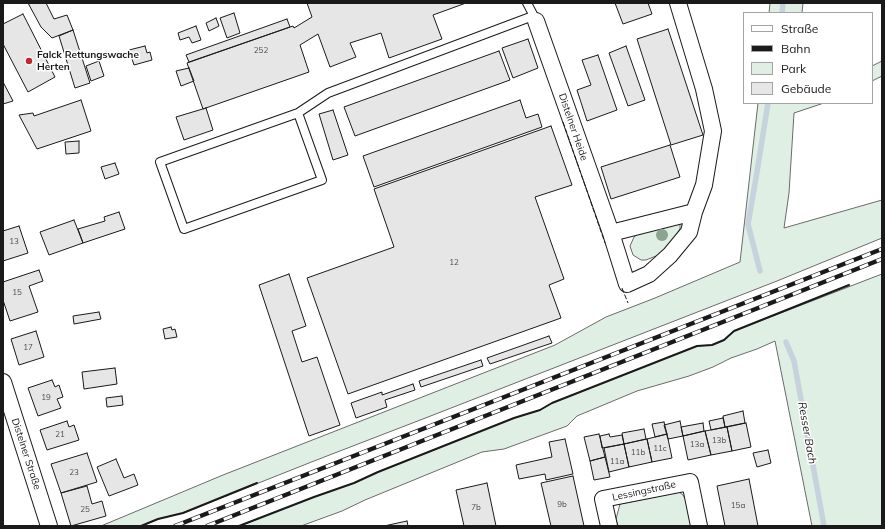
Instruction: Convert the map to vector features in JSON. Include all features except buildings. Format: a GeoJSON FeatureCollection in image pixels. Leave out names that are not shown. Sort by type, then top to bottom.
{"type":"FeatureCollection","features":[{"type":"Feature","properties":{"kind":"street","name":"Distelner Heide"},"geometry":{"type":"LineString","coordinates":[[535,18],[611,233],[627,284],[649,274],[670,255],[689,232],[694,212],[704,185],[713,131],[704,89],[678,3]]}},
{"type":"Feature","properties":{"kind":"street"},"geometry":{"type":"LineString","coordinates":[[611,233],[694,212]]}},
{"type":"Feature","properties":{"kind":"street","name":"Distelner Straße"},"geometry":{"type":"LineString","coordinates":[[3,382],[49,526]]}},
{"type":"Feature","properties":{"kind":"street","name":"Lessingstraße"},"geometry":{"type":"LineString","coordinates":[[609,526],[604,499],[690,482],[699,526]]}},
{"type":"Feature","properties":{"kind":"lane"},"geometry":{"type":"LineString","coordinates":[[298,113],[322,180],[184,229],[160,162],[298,113],[328,93],[535,18],[527,3]]}},
{"type":"Feature","properties":{"kind":"green space"},"geometry":{"type":"Polygon","coordinates":[[[770,3],[803,3],[802,12],[769,12],[770,3]]]}},
{"type":"Feature","properties":{"kind":"green space"},"geometry":{"type":"Polygon","coordinates":[[[882,61],[882,76],[873,80],[873,66],[882,61]]]}},
{"type":"Feature","properties":{"kind":"green space"},"geometry":{"type":"Polygon","coordinates":[[[758,104],[821,104],[794,113],[789,193],[784,228],[882,200],[882,238],[777,281],[183,513],[158,519],[141,526],[101,526],[223,475],[555,345],[606,317],[740,262],[758,104]]]}},
{"type":"Feature","properties":{"kind":"green space"},"geometry":{"type":"Polygon","coordinates":[[[680,223],[680,229],[661,254],[646,260],[641,260],[633,255],[630,246],[634,237],[638,234],[680,223]]]}},
{"type":"Feature","properties":{"kind":"green space"},"geometry":{"type":"Polygon","coordinates":[[[882,274],[882,526],[812,526],[775,341],[689,376],[637,391],[577,416],[567,426],[504,449],[482,452],[365,500],[342,511],[301,526],[239,526],[354,483],[514,418],[540,410],[552,403],[697,346],[712,345],[724,340],[734,331],[882,274]]]}},
{"type":"Feature","properties":{"kind":"green space"},"geometry":{"type":"Polygon","coordinates":[[[679,492],[683,495],[687,502],[692,526],[618,526],[616,519],[620,504],[679,492]]]}},
{"type":"Feature","properties":{"kind":"waterway","name":"Resser Bach"},"geometry":{"type":"LineString","coordinates":[[782,12],[783,3]]}},
{"type":"Feature","properties":{"kind":"waterway","name":"Resser Bach"},"geometry":{"type":"LineString","coordinates":[[760,271],[748,224],[768,104]]}},
{"type":"Feature","properties":{"kind":"waterway","name":"Resser Bach"},"geometry":{"type":"LineString","coordinates":[[786,342],[794,361],[824,526]]}},
{"type":"Feature","properties":{"kind":"railway"},"geometry":{"type":"LineString","coordinates":[[175,526],[882,249]]}},
{"type":"Feature","properties":{"kind":"railway"},"geometry":{"type":"LineString","coordinates":[[207,526],[882,259]]}},
{"type":"Feature","properties":{"kind":"fence"},"geometry":{"type":"LineString","coordinates":[[563,122],[605,243]]}},
{"type":"Feature","properties":{"kind":"fence"},"geometry":{"type":"LineString","coordinates":[[622,288],[628,303]]}},
{"type":"Feature","properties":{"kind":"wall"},"geometry":{"type":"LineString","coordinates":[[239,526],[354,483],[514,418],[540,410],[552,403],[697,346],[712,345],[724,340],[734,331],[849,285]]}},
{"type":"Feature","properties":{"kind":"wall"},"geometry":{"type":"LineString","coordinates":[[141,526],[158,519],[183,513],[257,483]]}},
{"type":"Feature","properties":{"kind":"place","name":"Falck Rettungswache Herten"},"geometry":{"type":"Point","coordinates":[29,61]}}]}
